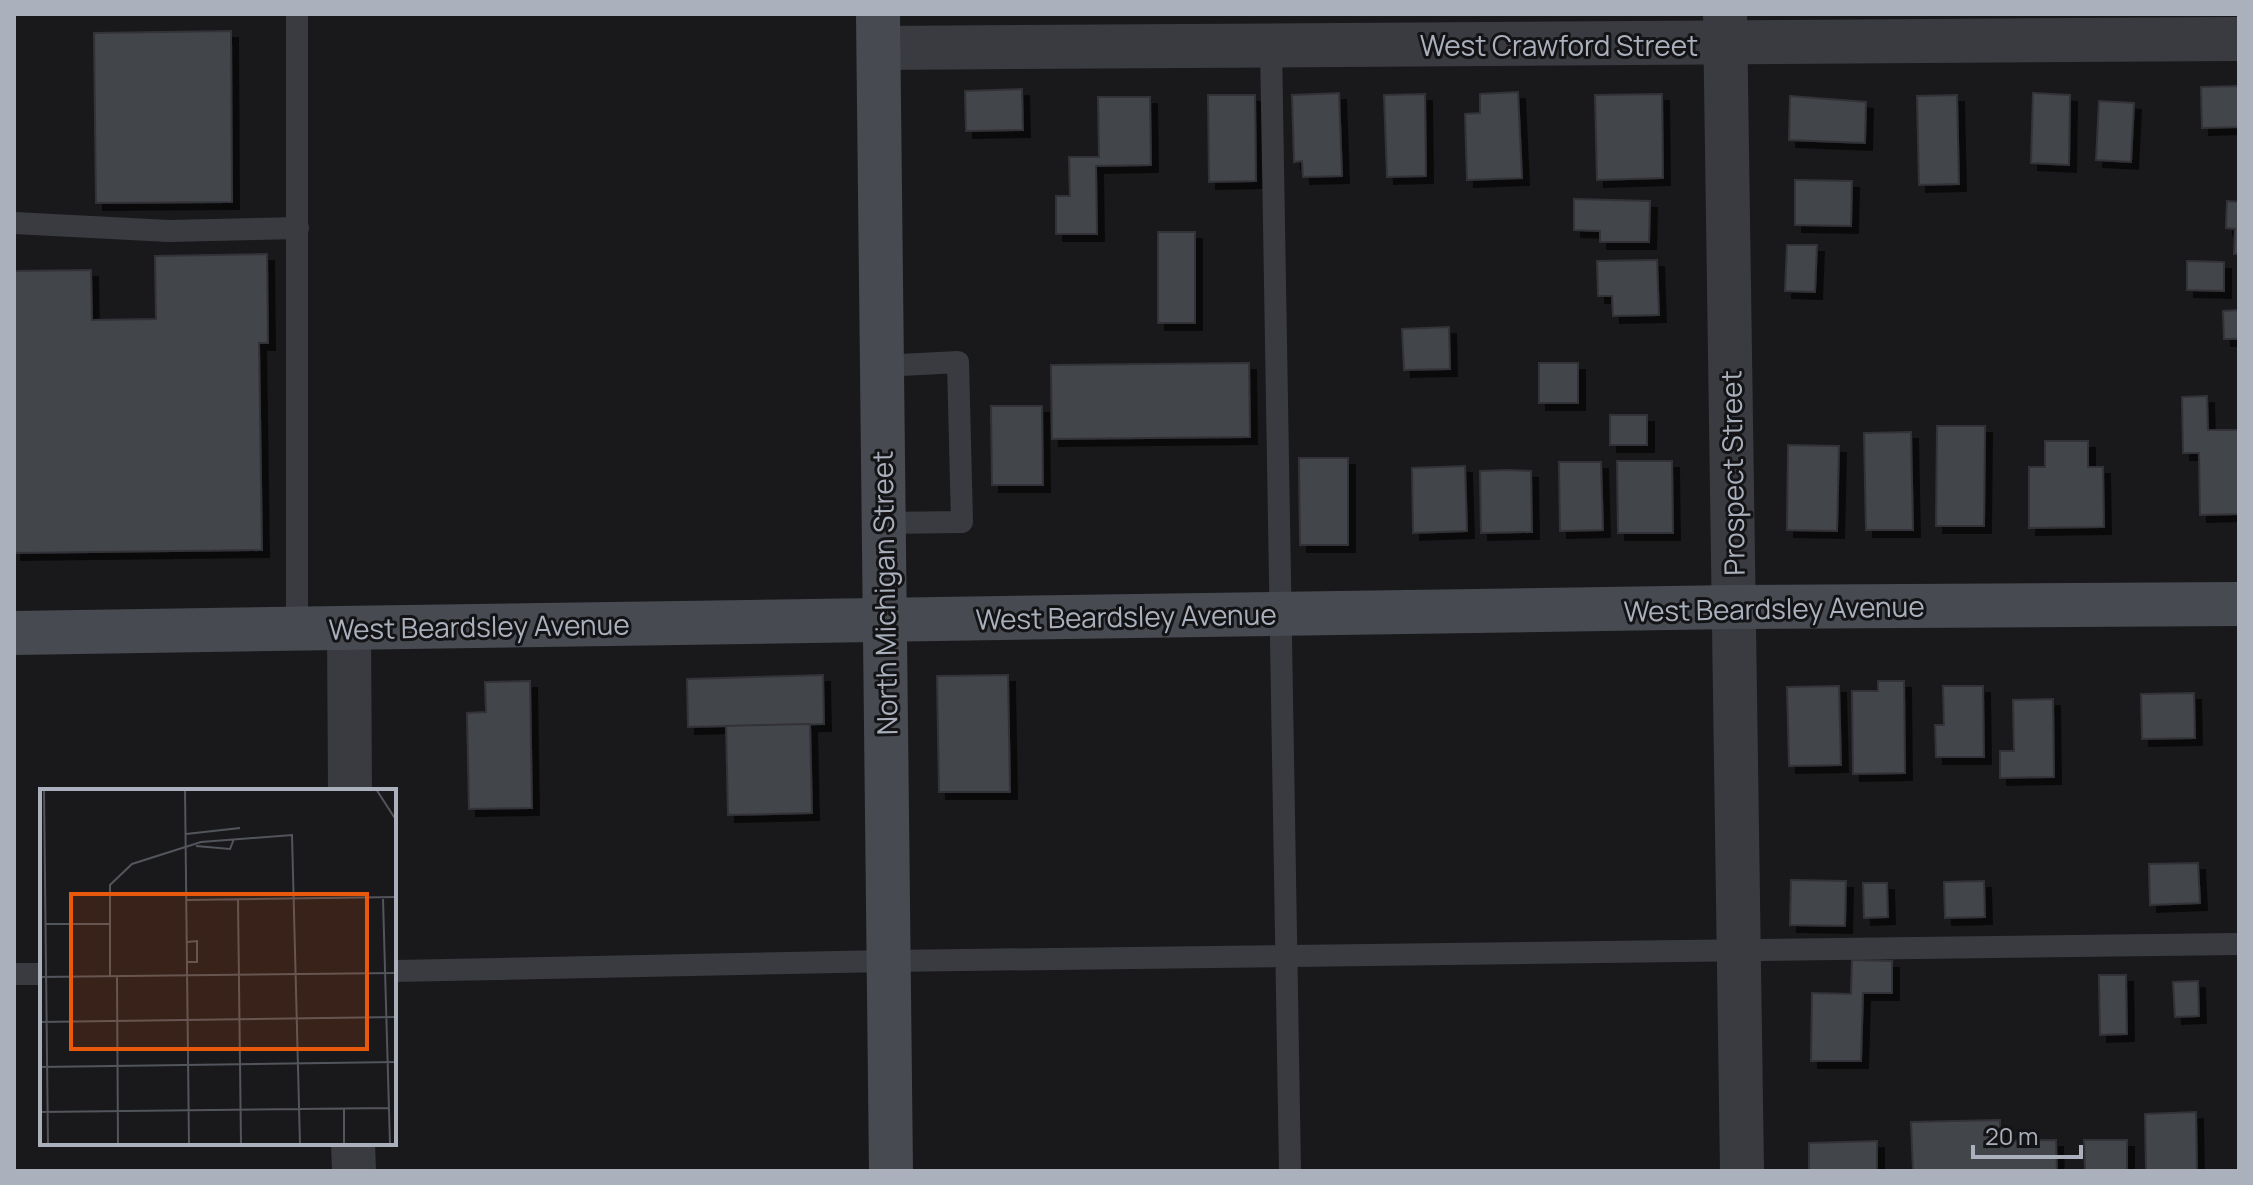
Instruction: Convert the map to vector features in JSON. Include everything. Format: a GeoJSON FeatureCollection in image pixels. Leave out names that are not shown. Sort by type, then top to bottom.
{"type":"FeatureCollection","features":[{"type":"Feature","properties":{"kind":"main road","name":"North Michigan Street"},"geometry":{"type":"LineString","coordinates":[[879,31],[891,1171]]}},
{"type":"Feature","properties":{"kind":"main road","name":"West Beardsley Avenue"},"geometry":{"type":"LineString","coordinates":[[14,633],[1734,607],[2239,604]]}},
{"type":"Feature","properties":{"kind":"street","name":"West Crawford Street"},"geometry":{"type":"LineString","coordinates":[[879,31],[1271,47],[1726,29],[2239,39]]}},
{"type":"Feature","properties":{"kind":"street","name":"Prospect Street"},"geometry":{"type":"LineString","coordinates":[[1726,29],[1742,1171]]}},
{"type":"Feature","properties":{"kind":"street"},"geometry":{"type":"LineString","coordinates":[[349,628],[350,789]]}},
{"type":"Feature","properties":{"kind":"street"},"geometry":{"type":"LineString","coordinates":[[353,1145],[354,1171]]}},
{"type":"Feature","properties":{"kind":"lane"},"geometry":{"type":"LineString","coordinates":[[297,14],[297,629]]}},
{"type":"Feature","properties":{"kind":"lane"},"geometry":{"type":"LineString","coordinates":[[1271,47],[1283,614],[1290,1171]]}},
{"type":"Feature","properties":{"kind":"lane"},"geometry":{"type":"LineString","coordinates":[[14,223],[169,231],[298,228]]}},
{"type":"Feature","properties":{"kind":"lane"},"geometry":{"type":"LineString","coordinates":[[882,366],[958,362],[962,522],[884,523]]}},
{"type":"Feature","properties":{"kind":"lane"},"geometry":{"type":"LineString","coordinates":[[396,971],[888,961],[2239,944]]}},
{"type":"Feature","properties":{"kind":"lane"},"geometry":{"type":"LineString","coordinates":[[14,974],[40,974]]}},
{"type":"Feature","properties":{"kind":"building"},"geometry":{"type":"Polygon","coordinates":[[[231,31],[232,202],[96,203],[94,33],[231,31]]]}},
{"type":"Feature","properties":{"kind":"building"},"geometry":{"type":"Polygon","coordinates":[[[2239,86],[2239,127],[2202,128],[2201,87],[2239,86]]]}},
{"type":"Feature","properties":{"kind":"building"},"geometry":{"type":"Polygon","coordinates":[[[1022,89],[1023,130],[966,131],[965,91],[1022,89]]]}},
{"type":"Feature","properties":{"kind":"building"},"geometry":{"type":"Polygon","coordinates":[[[1518,92],[1522,178],[1467,180],[1465,114],[1480,113],[1480,94],[1518,92]]]}},
{"type":"Feature","properties":{"kind":"building"},"geometry":{"type":"Polygon","coordinates":[[[1339,93],[1342,176],[1303,177],[1302,161],[1294,162],[1292,95],[1339,93]]]}},
{"type":"Feature","properties":{"kind":"building"},"geometry":{"type":"Polygon","coordinates":[[[2033,93],[2070,95],[2069,165],[2031,163],[2033,93]]]}},
{"type":"Feature","properties":{"kind":"building"},"geometry":{"type":"Polygon","coordinates":[[[1425,94],[1426,176],[1387,177],[1384,95],[1425,94]]]}},
{"type":"Feature","properties":{"kind":"building"},"geometry":{"type":"Polygon","coordinates":[[[1662,94],[1663,178],[1597,180],[1595,95],[1662,94]]]}},
{"type":"Feature","properties":{"kind":"building"},"geometry":{"type":"Polygon","coordinates":[[[1208,95],[1255,95],[1256,181],[1209,182],[1208,95]]]}},
{"type":"Feature","properties":{"kind":"building"},"geometry":{"type":"Polygon","coordinates":[[[1957,95],[1959,184],[1919,185],[1917,96],[1957,95]]]}},
{"type":"Feature","properties":{"kind":"building"},"geometry":{"type":"Polygon","coordinates":[[[1790,96],[1866,102],[1865,143],[1789,140],[1790,96]]]}},
{"type":"Feature","properties":{"kind":"building"},"geometry":{"type":"Polygon","coordinates":[[[1098,97],[1150,97],[1151,165],[1096,166],[1097,234],[1056,234],[1056,196],[1070,196],[1069,157],[1099,157],[1098,97]]]}},
{"type":"Feature","properties":{"kind":"building"},"geometry":{"type":"Polygon","coordinates":[[[2099,101],[2134,103],[2131,162],[2096,160],[2099,101]]]}},
{"type":"Feature","properties":{"kind":"building"},"geometry":{"type":"Polygon","coordinates":[[[1795,180],[1852,181],[1851,226],[1795,225],[1795,180]]]}},
{"type":"Feature","properties":{"kind":"building"},"geometry":{"type":"Polygon","coordinates":[[[1574,199],[1650,201],[1649,242],[1600,242],[1600,231],[1574,230],[1574,199]]]}},
{"type":"Feature","properties":{"kind":"building"},"geometry":{"type":"Polygon","coordinates":[[[2227,201],[2239,202],[2239,254],[2234,254],[2235,229],[2226,228],[2227,201]]]}},
{"type":"Feature","properties":{"kind":"building"},"geometry":{"type":"Polygon","coordinates":[[[1158,232],[1195,232],[1195,323],[1158,323],[1158,232]]]}},
{"type":"Feature","properties":{"kind":"building"},"geometry":{"type":"Polygon","coordinates":[[[1787,245],[1817,245],[1815,292],[1785,291],[1787,245]]]}},
{"type":"Feature","properties":{"kind":"building"},"geometry":{"type":"Polygon","coordinates":[[[267,254],[268,343],[259,343],[262,550],[14,553],[14,271],[91,270],[92,320],[156,319],[155,256],[267,254]]]}},
{"type":"Feature","properties":{"kind":"building"},"geometry":{"type":"Polygon","coordinates":[[[1657,260],[1659,315],[1613,316],[1612,296],[1598,296],[1597,261],[1657,260]]]}},
{"type":"Feature","properties":{"kind":"building"},"geometry":{"type":"Polygon","coordinates":[[[2187,261],[2224,262],[2224,291],[2187,290],[2187,261]]]}},
{"type":"Feature","properties":{"kind":"building"},"geometry":{"type":"Polygon","coordinates":[[[2239,310],[2239,339],[2224,339],[2223,311],[2239,310]]]}},
{"type":"Feature","properties":{"kind":"building"},"geometry":{"type":"Polygon","coordinates":[[[1449,327],[1450,369],[1404,370],[1402,329],[1449,327]]]}},
{"type":"Feature","properties":{"kind":"building"},"geometry":{"type":"Polygon","coordinates":[[[1249,363],[1250,437],[1052,439],[1051,365],[1249,363]]]}},
{"type":"Feature","properties":{"kind":"building"},"geometry":{"type":"Polygon","coordinates":[[[1539,363],[1578,363],[1578,403],[1539,403],[1539,363]]]}},
{"type":"Feature","properties":{"kind":"building"},"geometry":{"type":"Polygon","coordinates":[[[2207,396],[2208,430],[2239,430],[2239,514],[2200,515],[2199,453],[2183,453],[2182,397],[2207,396]]]}},
{"type":"Feature","properties":{"kind":"building"},"geometry":{"type":"Polygon","coordinates":[[[991,406],[1042,406],[1043,485],[992,485],[991,406]]]}},
{"type":"Feature","properties":{"kind":"building"},"geometry":{"type":"Polygon","coordinates":[[[1610,415],[1647,415],[1647,445],[1610,445],[1610,415]]]}},
{"type":"Feature","properties":{"kind":"building"},"geometry":{"type":"Polygon","coordinates":[[[1937,426],[1985,426],[1984,526],[1936,526],[1937,426]]]}},
{"type":"Feature","properties":{"kind":"building"},"geometry":{"type":"Polygon","coordinates":[[[1911,432],[1913,530],[1866,530],[1864,433],[1911,432]]]}},
{"type":"Feature","properties":{"kind":"building"},"geometry":{"type":"Polygon","coordinates":[[[2045,441],[2088,441],[2088,467],[2103,467],[2104,527],[2029,528],[2029,467],[2045,467],[2045,441]]]}},
{"type":"Feature","properties":{"kind":"building"},"geometry":{"type":"Polygon","coordinates":[[[1788,445],[1839,446],[1837,531],[1787,530],[1788,445]]]}},
{"type":"Feature","properties":{"kind":"building"},"geometry":{"type":"Polygon","coordinates":[[[1299,458],[1348,458],[1348,545],[1300,545],[1299,458]]]}},
{"type":"Feature","properties":{"kind":"building"},"geometry":{"type":"Polygon","coordinates":[[[1617,461],[1672,461],[1673,533],[1618,533],[1617,461]]]}},
{"type":"Feature","properties":{"kind":"building"},"geometry":{"type":"Polygon","coordinates":[[[1559,462],[1601,462],[1603,530],[1560,531],[1559,462]]]}},
{"type":"Feature","properties":{"kind":"building"},"geometry":{"type":"Polygon","coordinates":[[[1465,466],[1467,531],[1413,533],[1412,468],[1465,466]]]}},
{"type":"Feature","properties":{"kind":"building"},"geometry":{"type":"Polygon","coordinates":[[[1480,471],[1531,471],[1532,532],[1481,533],[1480,471]]]}},
{"type":"Feature","properties":{"kind":"building"},"geometry":{"type":"Polygon","coordinates":[[[823,675],[824,724],[688,727],[687,679],[823,675]]]}},
{"type":"Feature","properties":{"kind":"building"},"geometry":{"type":"Polygon","coordinates":[[[1008,675],[1010,792],[939,792],[937,676],[1008,675]]]}},
{"type":"Feature","properties":{"kind":"building"},"geometry":{"type":"Polygon","coordinates":[[[530,681],[532,808],[469,809],[467,713],[486,712],[485,682],[530,681]]]}},
{"type":"Feature","properties":{"kind":"building"},"geometry":{"type":"Polygon","coordinates":[[[1878,681],[1904,681],[1905,773],[1853,774],[1852,691],[1878,691],[1878,681]]]}},
{"type":"Feature","properties":{"kind":"building"},"geometry":{"type":"Polygon","coordinates":[[[1839,686],[1841,765],[1789,766],[1787,687],[1839,686]]]}},
{"type":"Feature","properties":{"kind":"building"},"geometry":{"type":"Polygon","coordinates":[[[1943,686],[1983,686],[1984,757],[1936,757],[1935,725],[1944,725],[1943,686]]]}},
{"type":"Feature","properties":{"kind":"building"},"geometry":{"type":"Polygon","coordinates":[[[2194,693],[2195,738],[2142,739],[2141,694],[2194,693]]]}},
{"type":"Feature","properties":{"kind":"building"},"geometry":{"type":"Polygon","coordinates":[[[2053,699],[2054,777],[2000,778],[2000,751],[2014,751],[2013,700],[2053,699]]]}},
{"type":"Feature","properties":{"kind":"building"},"geometry":{"type":"Polygon","coordinates":[[[810,724],[812,813],[728,815],[726,726],[810,724]]]}},
{"type":"Feature","properties":{"kind":"building"},"geometry":{"type":"Polygon","coordinates":[[[2198,863],[2200,903],[2150,905],[2149,864],[2198,863]]]}},
{"type":"Feature","properties":{"kind":"building"},"geometry":{"type":"Polygon","coordinates":[[[1791,880],[1846,881],[1845,926],[1790,925],[1791,880]]]}},
{"type":"Feature","properties":{"kind":"building"},"geometry":{"type":"Polygon","coordinates":[[[1984,881],[1985,917],[1945,918],[1944,882],[1984,881]]]}},
{"type":"Feature","properties":{"kind":"building"},"geometry":{"type":"Polygon","coordinates":[[[1863,883],[1887,883],[1888,917],[1864,918],[1863,883]]]}},
{"type":"Feature","properties":{"kind":"building"},"geometry":{"type":"Polygon","coordinates":[[[1852,960],[1892,961],[1892,993],[1863,993],[1861,1061],[1811,1061],[1812,993],[1851,994],[1852,960]]]}},
{"type":"Feature","properties":{"kind":"building"},"geometry":{"type":"Polygon","coordinates":[[[2099,975],[2126,975],[2127,1034],[2100,1035],[2099,975]]]}},
{"type":"Feature","properties":{"kind":"building"},"geometry":{"type":"Polygon","coordinates":[[[2198,981],[2199,1016],[2175,1017],[2173,982],[2198,981]]]}},
{"type":"Feature","properties":{"kind":"building"},"geometry":{"type":"Polygon","coordinates":[[[2196,1112],[2197,1171],[2146,1171],[2145,1114],[2196,1112]]]}},
{"type":"Feature","properties":{"kind":"building"},"geometry":{"type":"Polygon","coordinates":[[[2000,1120],[2000,1141],[2056,1140],[2057,1171],[1913,1171],[1911,1122],[2000,1120]]]}},
{"type":"Feature","properties":{"kind":"building"},"geometry":{"type":"Polygon","coordinates":[[[2084,1140],[2127,1140],[2127,1171],[2085,1171],[2084,1140]]]}},
{"type":"Feature","properties":{"kind":"building"},"geometry":{"type":"Polygon","coordinates":[[[1877,1141],[1877,1171],[1809,1171],[1809,1143],[1877,1141]]]}}]}
